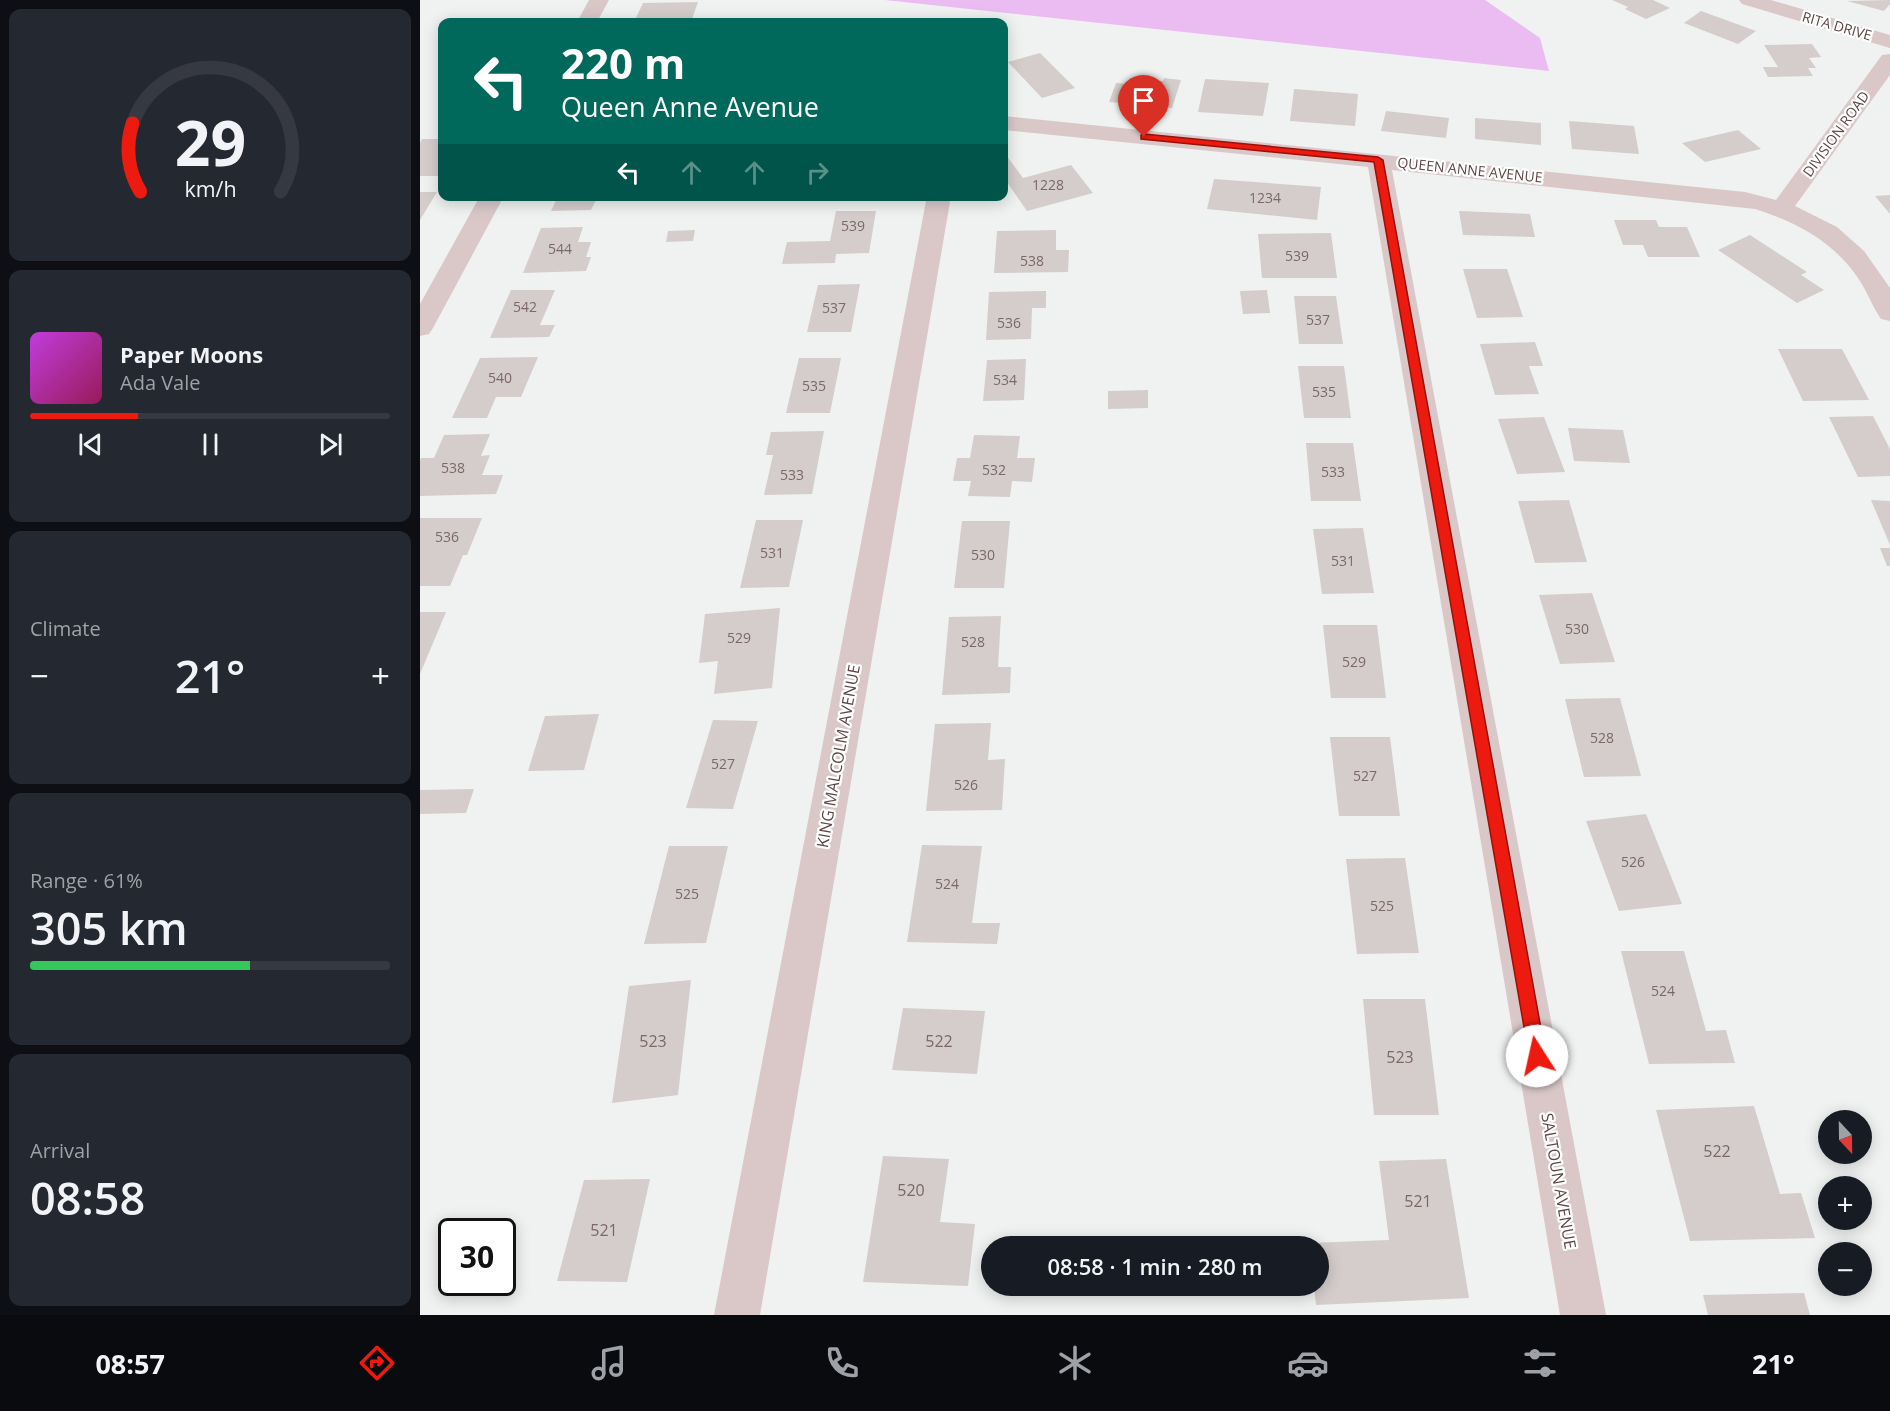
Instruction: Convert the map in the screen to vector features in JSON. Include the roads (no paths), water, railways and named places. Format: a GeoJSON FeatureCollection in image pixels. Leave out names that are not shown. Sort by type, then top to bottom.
{"type":"FeatureCollection","features":[{"type":"Feature","properties":{"kind":"street"},"geometry":{"type":"LineString","coordinates":[[589,18],[599,0]]}},
{"type":"Feature","properties":{"kind":"street","name":"RITA DRIVE"},"geometry":{"type":"LineString","coordinates":[[1749,0],[1890,42]]}},
{"type":"Feature","properties":{"kind":"street","name":"DIVISION ROAD"},"geometry":{"type":"LineString","coordinates":[[1782,208],[1890,60]]}},
{"type":"Feature","properties":{"kind":"street","name":"QUEEN ANNE AVENUE"},"geometry":{"type":"LineString","coordinates":[[1008,123],[1745,199],[1782,208],[1819,227],[1846,246],[1868,273],[1890,313]]}},
{"type":"Feature","properties":{"kind":"street","name":"SALTOUN AVENUE"},"geometry":{"type":"LineString","coordinates":[[1378,160],[1583,1315]]}},
{"type":"Feature","properties":{"kind":"street"},"geometry":{"type":"LineString","coordinates":[[420,328],[489,201]]}},
{"type":"Feature","properties":{"kind":"street","name":"KING MALCOLM AVENUE"},"geometry":{"type":"LineString","coordinates":[[737,1315],[938,201]]}}]}
